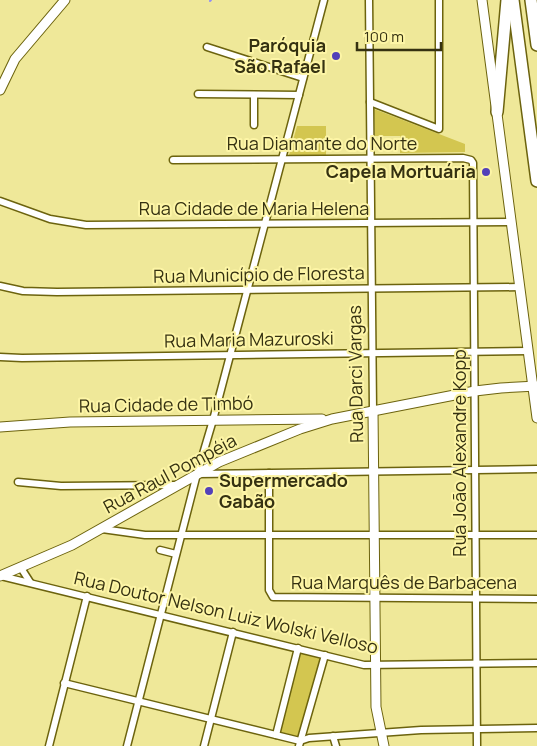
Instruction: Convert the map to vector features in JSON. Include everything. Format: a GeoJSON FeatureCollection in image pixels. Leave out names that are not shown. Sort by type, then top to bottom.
{"type":"FeatureCollection","features":[{"type":"Feature","properties":{"kind":"highway"},"geometry":{"type":"LineString","coordinates":[[497,112],[507,0]]}},
{"type":"Feature","properties":{"kind":"highway"},"geometry":{"type":"LineString","coordinates":[[513,0],[537,181]]}},
{"type":"Feature","properties":{"kind":"highway"},"geometry":{"type":"LineString","coordinates":[[532,0],[537,11]]}},
{"type":"Feature","properties":{"kind":"highway"},"geometry":{"type":"LineString","coordinates":[[532,0],[537,45]]}},
{"type":"Feature","properties":{"kind":"main road"},"geometry":{"type":"LineString","coordinates":[[0,90],[3,75],[65,0]]}},
{"type":"Feature","properties":{"kind":"main road"},"geometry":{"type":"LineString","coordinates":[[482,0],[528,351],[535,387],[537,418]]}},
{"type":"Feature","properties":{"kind":"main road","name":"Rua Raul Pompéia"},"geometry":{"type":"LineString","coordinates":[[0,576],[60,551],[210,467],[298,430],[332,419],[475,391],[535,387]]}},
{"type":"Feature","properties":{"kind":"main road","name":"Rua Darci Vargas"},"geometry":{"type":"LineString","coordinates":[[373,410],[376,707],[384,746]]}},
{"type":"Feature","properties":{"kind":"main road"},"geometry":{"type":"LineString","coordinates":[[279,420],[298,430],[303,424],[301,419]]}},
{"type":"Feature","properties":{"kind":"main road","name":"Rua Cidade de Timbó"},"geometry":{"type":"LineString","coordinates":[[0,427],[60,422],[332,419]]}},
{"type":"Feature","properties":{"kind":"street"},"geometry":{"type":"LineString","coordinates":[[127,746],[197,474],[205,450],[324,0]]}},
{"type":"Feature","properties":{"kind":"street","name":"Rua Darci Vargas"},"geometry":{"type":"LineString","coordinates":[[369,0],[373,410]]}},
{"type":"Feature","properties":{"kind":"street"},"geometry":{"type":"LineString","coordinates":[[370,102],[439,128],[439,0]]}},
{"type":"Feature","properties":{"kind":"street"},"geometry":{"type":"LineString","coordinates":[[207,47],[303,78]]}},
{"type":"Feature","properties":{"kind":"street"},"geometry":{"type":"LineString","coordinates":[[198,94],[299,95]]}},
{"type":"Feature","properties":{"kind":"street"},"geometry":{"type":"LineString","coordinates":[[254,95],[254,126]]}},
{"type":"Feature","properties":{"kind":"street","name":"Rua Diamante do Norte"},"geometry":{"type":"LineString","coordinates":[[173,160],[463,158],[471,160]]}},
{"type":"Feature","properties":{"kind":"street","name":"Rua João Alexandre Kopp"},"geometry":{"type":"LineString","coordinates":[[471,160],[474,167],[477,746]]}},
{"type":"Feature","properties":{"kind":"street","name":"Rua Cidade de Maria Helena"},"geometry":{"type":"LineString","coordinates":[[0,201],[44,217],[73,224],[511,222]]}},
{"type":"Feature","properties":{"kind":"street","name":"Rua Município de Floresta"},"geometry":{"type":"LineString","coordinates":[[0,286],[23,291],[43,292],[520,287]]}},
{"type":"Feature","properties":{"kind":"street","name":"Rua Maria Mazuroski"},"geometry":{"type":"LineString","coordinates":[[0,357],[528,351]]}},
{"type":"Feature","properties":{"kind":"street"},"geometry":{"type":"LineString","coordinates":[[205,450],[210,467]]}},
{"type":"Feature","properties":{"kind":"street"},"geometry":{"type":"LineString","coordinates":[[197,474],[537,469]]}},
{"type":"Feature","properties":{"kind":"street"},"geometry":{"type":"LineString","coordinates":[[269,473],[269,536]]}},
{"type":"Feature","properties":{"kind":"street"},"geometry":{"type":"LineString","coordinates":[[18,482],[61,486],[178,485]]}},
{"type":"Feature","properties":{"kind":"street"},"geometry":{"type":"LineString","coordinates":[[102,529],[137,535],[181,536],[537,535]]}},
{"type":"Feature","properties":{"kind":"street","name":"Rua Marquês de Barbacena"},"geometry":{"type":"LineString","coordinates":[[269,536],[269,590],[271,595],[276,598],[537,599]]}},
{"type":"Feature","properties":{"kind":"street"},"geometry":{"type":"LineString","coordinates":[[160,550],[176,554]]}},
{"type":"Feature","properties":{"kind":"street"},"geometry":{"type":"LineString","coordinates":[[21,568],[30,582]]}},
{"type":"Feature","properties":{"kind":"street","name":"Rua Doutor Nelson Luiz Wolski Velloso"},"geometry":{"type":"LineString","coordinates":[[0,576],[375,666],[537,664]]}},
{"type":"Feature","properties":{"kind":"street"},"geometry":{"type":"LineString","coordinates":[[49,746],[87,596]]}},
{"type":"Feature","properties":{"kind":"street"},"geometry":{"type":"LineString","coordinates":[[204,746],[233,632]]}},
{"type":"Feature","properties":{"kind":"street"},"geometry":{"type":"LineString","coordinates":[[276,735],[298,648]]}},
{"type":"Feature","properties":{"kind":"street"},"geometry":{"type":"LineString","coordinates":[[299,743],[325,655]]}},
{"type":"Feature","properties":{"kind":"street"},"geometry":{"type":"LineString","coordinates":[[64,683],[276,735],[299,743],[309,738],[426,730],[537,728]]}},
{"type":"Feature","properties":{"kind":"street"},"geometry":{"type":"LineString","coordinates":[[333,736],[336,746]]}},
{"type":"Feature","properties":{"kind":"shaded area"},"geometry":{"type":"Polygon","coordinates":[[[374,109],[465,144],[465,152],[400,153],[400,136],[375,136],[374,109]]]}},
{"type":"Feature","properties":{"kind":"shaded area"},"geometry":{"type":"Polygon","coordinates":[[[297,126],[326,126],[326,155],[289,155],[297,126]]]}},
{"type":"Feature","properties":{"kind":"shaded area"},"geometry":{"type":"Polygon","coordinates":[[[299,652],[320,658],[299,737],[280,732],[299,652]]]}},
{"type":"Feature","properties":{"kind":"place","name":"Paróquia São Rafael"},"geometry":{"type":"Point","coordinates":[336,56]}},
{"type":"Feature","properties":{"kind":"place","name":"Capela Mortuária"},"geometry":{"type":"Point","coordinates":[486,172]}},
{"type":"Feature","properties":{"kind":"place","name":"Supermercado Gabão"},"geometry":{"type":"Point","coordinates":[209,491]}}]}
